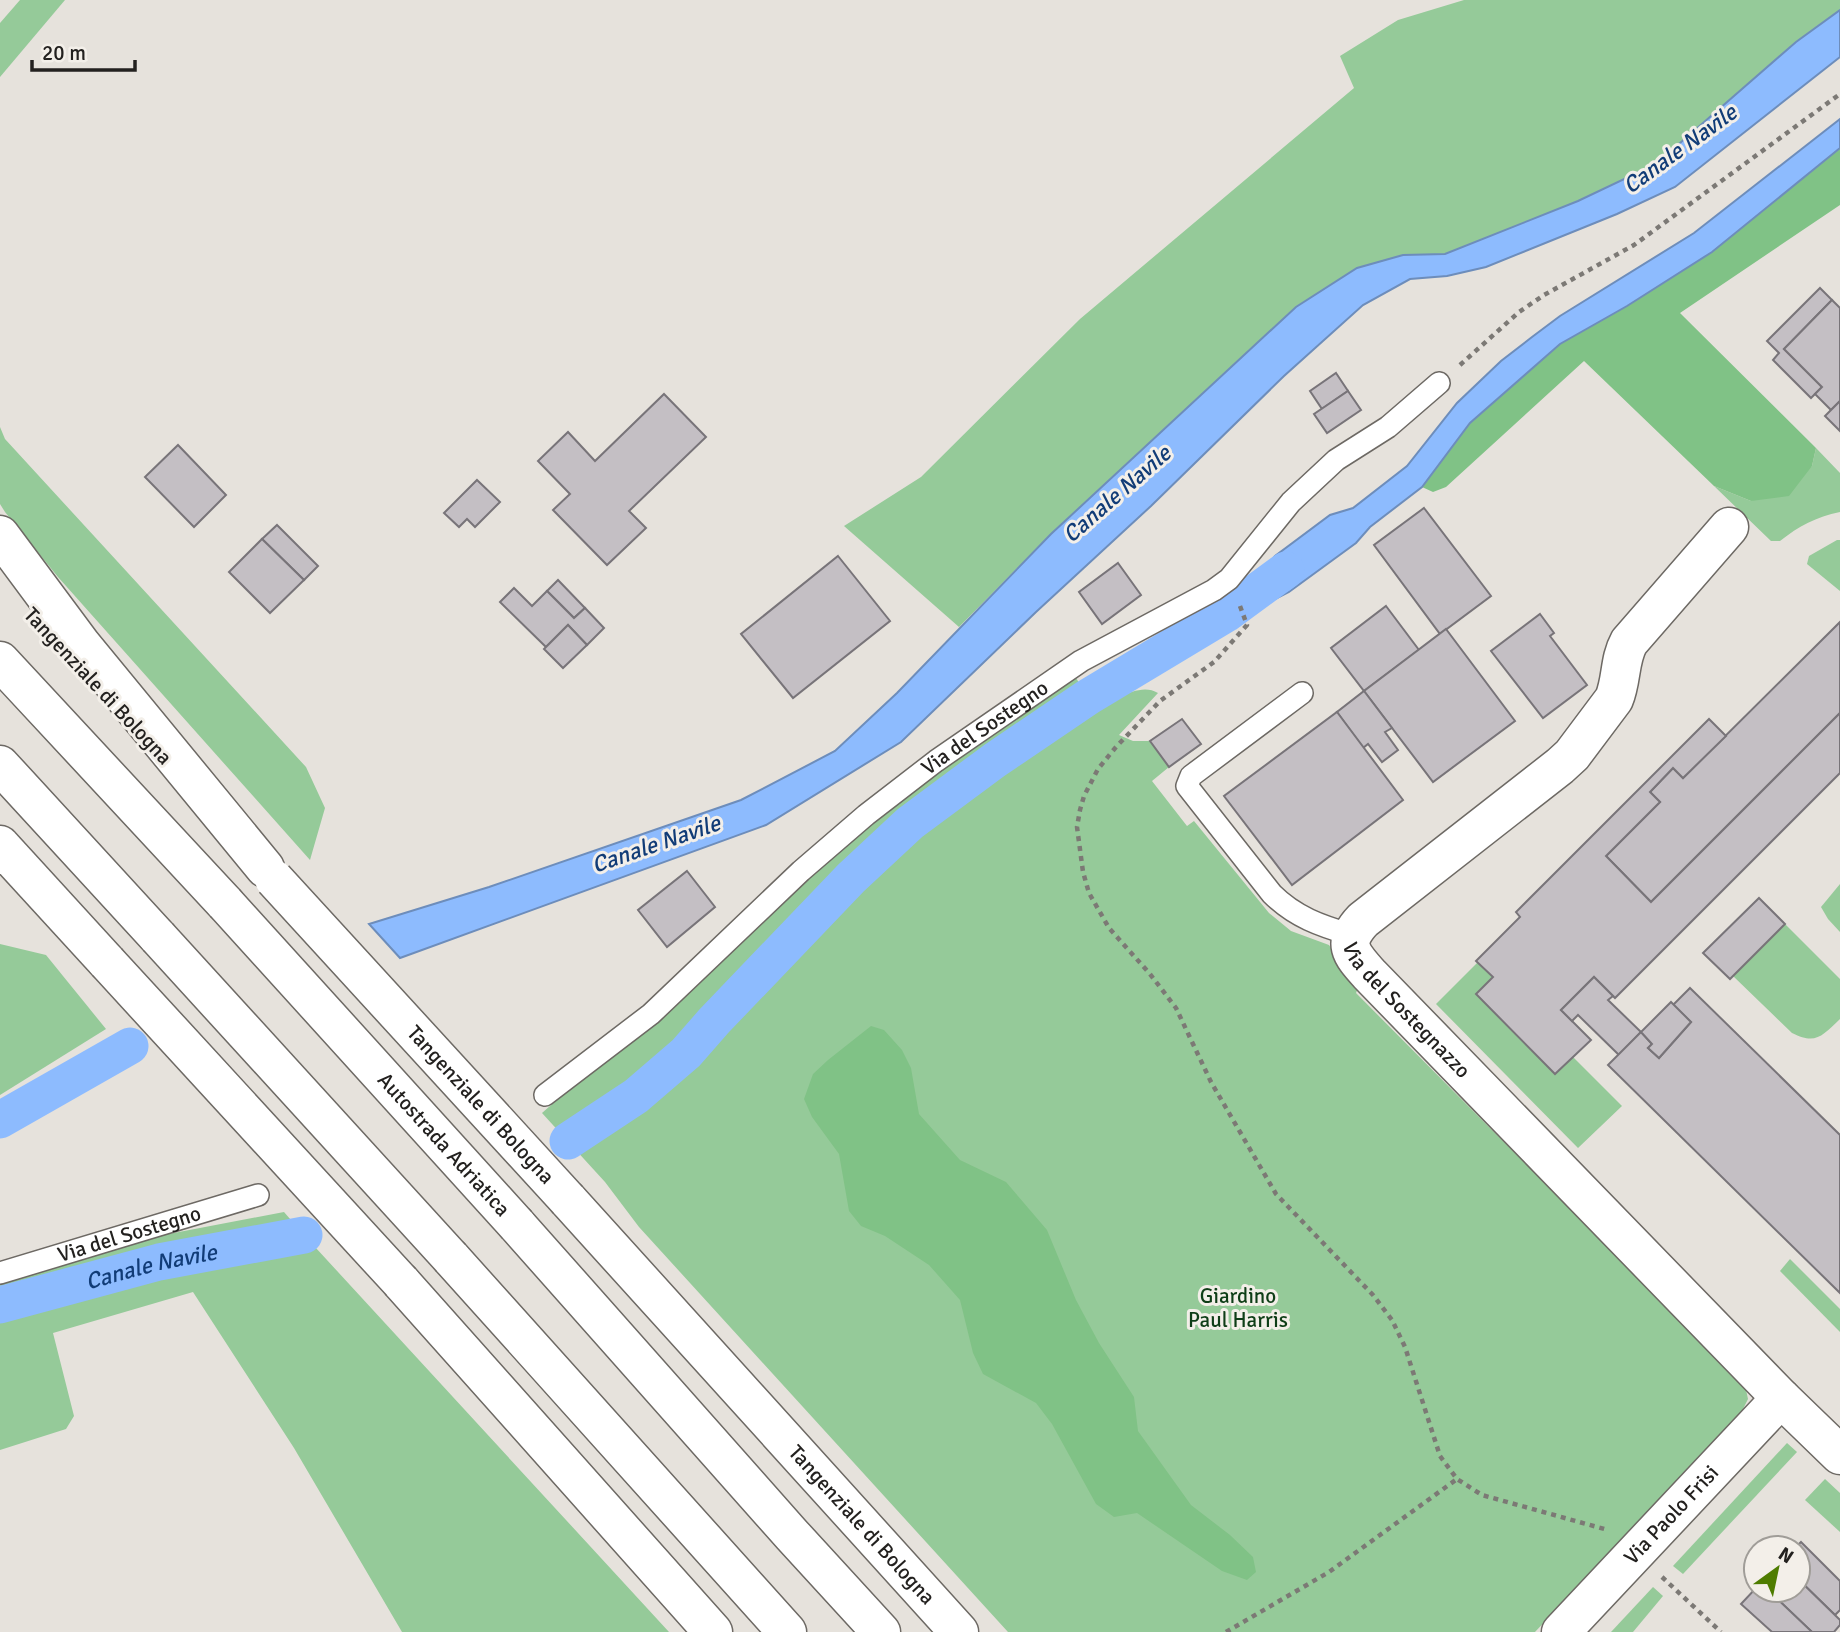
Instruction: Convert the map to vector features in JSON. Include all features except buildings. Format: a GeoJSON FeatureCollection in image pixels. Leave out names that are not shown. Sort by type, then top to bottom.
{"type":"FeatureCollection","features":[{"type":"Feature","properties":{"kind":"main road","name":"Via del Sostegnazzo"},"geometry":{"type":"LineString","coordinates":[[1729,527],[1629,642],[1623,653],[1618,690],[1614,699],[1572,755],[1363,920],[1352,935],[1350,943],[1354,957],[1369,974],[1781,1398],[1840,1455]]}},
{"type":"Feature","properties":{"kind":"main road"},"geometry":{"type":"LineString","coordinates":[[0,535],[81,644],[270,874]]}},
{"type":"Feature","properties":{"kind":"main road","name":"Tangenziale di Bologna"},"geometry":{"type":"LineString","coordinates":[[0,580],[959,1632]]}},
{"type":"Feature","properties":{"kind":"main road","name":"Autostrada Adriatica"},"geometry":{"type":"LineString","coordinates":[[0,661],[225,903],[881,1632]]}},
{"type":"Feature","properties":{"kind":"main road"},"geometry":{"type":"LineString","coordinates":[[0,765],[451,1258],[787,1632]]}},
{"type":"Feature","properties":{"kind":"main road"},"geometry":{"type":"LineString","coordinates":[[6,852],[401,1282],[713,1632]]}},
{"type":"Feature","properties":{"kind":"main road","name":"Via Paolo Frisi"},"geometry":{"type":"LineString","coordinates":[[1561,1632],[1781,1398]]}},
{"type":"Feature","properties":{"kind":"lane","name":"Via del Sostegno"},"geometry":{"type":"LineString","coordinates":[[545,1096],[651,1013],[801,871],[866,815],[936,761],[1081,661],[1214,590],[1229,579],[1291,502],[1336,460],[1388,427],[1439,383]]}},
{"type":"Feature","properties":{"kind":"lane"},"geometry":{"type":"LineString","coordinates":[[1302,694],[1191,776],[1187,786],[1283,906],[1321,927],[1352,935]]}},
{"type":"Feature","properties":{"kind":"lane","name":"Via del Sostegno"},"geometry":{"type":"LineString","coordinates":[[0,1273],[258,1195]]}},
{"type":"Feature","properties":{"kind":"path"},"geometry":{"type":"LineString","coordinates":[[1439,383],[1493,338],[1519,312],[1544,295],[1634,245],[1840,94]]}},
{"type":"Feature","properties":{"kind":"path"},"geometry":{"type":"LineString","coordinates":[[1247,625],[1214,662],[1160,701],[1098,769],[1084,796],[1077,827],[1083,872],[1089,893],[1109,928],[1150,974],[1175,1008],[1211,1082],[1276,1194],[1373,1294],[1392,1320],[1405,1347],[1436,1446],[1446,1466],[1457,1479],[1482,1495],[1593,1525],[1615,1534]]}},
{"type":"Feature","properties":{"kind":"path"},"geometry":{"type":"LineString","coordinates":[[1226,1632],[1329,1572],[1457,1479]]}},
{"type":"Feature","properties":{"kind":"path"},"geometry":{"type":"LineString","coordinates":[[1660,1574],[1721,1632]]}},
{"type":"Feature","properties":{"kind":"green space"},"geometry":{"type":"Polygon","coordinates":[[[20,0],[65,0],[0,77],[0,23],[20,0]]]}},
{"type":"Feature","properties":{"kind":"green space"},"geometry":{"type":"Polygon","coordinates":[[[1464,0],[1840,0],[1840,10],[1796,42],[1656,164],[1578,201],[1445,254],[1403,255],[1296,307],[1051,534],[959,627],[844,526],[921,477],[1080,319],[1354,88],[1340,56],[1398,20],[1464,0]]]}},
{"type":"Feature","properties":{"kind":"green space"},"geometry":{"type":"Polygon","coordinates":[[[1840,148],[1840,205],[1680,313],[1816,448],[1812,466],[1789,496],[1751,501],[1714,486],[1584,361],[1446,487],[1433,492],[1422,487],[1470,423],[1560,344],[1627,306],[1712,252],[1840,148]]]}},
{"type":"Feature","properties":{"kind":"green space"},"geometry":{"type":"Polygon","coordinates":[[[0,427],[5,439],[306,767],[325,808],[310,860],[58,577],[5,512],[0,504],[0,427]]]}},
{"type":"Feature","properties":{"kind":"green space"},"geometry":{"type":"Polygon","coordinates":[[[1816,448],[1840,473],[1840,512],[1808,523],[1780,541],[1771,541],[1714,486],[1751,501],[1812,466],[1816,448]]]}},
{"type":"Feature","properties":{"kind":"green space"},"geometry":{"type":"Polygon","coordinates":[[[1840,540],[1840,591],[1807,564],[1809,556],[1840,540]]]}},
{"type":"Feature","properties":{"kind":"green space","name":"Giardino Paul Harris"},"geometry":{"type":"Polygon","coordinates":[[[1074,675],[1097,710],[1135,691],[1143,689],[1158,693],[1119,735],[1133,741],[1150,741],[1169,767],[1152,781],[1187,826],[1194,821],[1269,913],[1291,931],[1329,945],[1358,988],[1356,993],[1745,1385],[1748,1399],[1741,1413],[1535,1632],[1008,1632],[639,1227],[605,1182],[542,1113],[867,828],[946,766],[1074,675]]]}},
{"type":"Feature","properties":{"kind":"green space"},"geometry":{"type":"Polygon","coordinates":[[[1840,884],[1840,932],[1821,907],[1840,884]]]}},
{"type":"Feature","properties":{"kind":"green space"},"geometry":{"type":"Polygon","coordinates":[[[1785,924],[1840,979],[1840,1019],[1818,1037],[1800,1037],[1792,1033],[1733,976],[1785,924]]]}},
{"type":"Feature","properties":{"kind":"green space"},"geometry":{"type":"Polygon","coordinates":[[[0,944],[46,955],[106,1029],[0,1095],[0,944]]]}},
{"type":"Feature","properties":{"kind":"green space"},"geometry":{"type":"Polygon","coordinates":[[[1478,962],[1493,977],[1476,994],[1555,1074],[1573,1057],[1622,1106],[1578,1148],[1436,1004],[1478,962]]]}},
{"type":"Feature","properties":{"kind":"green space"},"geometry":{"type":"Polygon","coordinates":[[[871,1026],[884,1030],[902,1050],[911,1068],[919,1114],[960,1160],[1006,1182],[1047,1230],[1076,1300],[1099,1343],[1134,1397],[1138,1431],[1191,1505],[1253,1557],[1256,1572],[1247,1580],[1222,1571],[1137,1513],[1114,1517],[1096,1504],[1052,1424],[1036,1403],[983,1374],[973,1353],[960,1300],[929,1265],[885,1236],[861,1226],[849,1211],[839,1154],[812,1117],[804,1099],[813,1074],[871,1026]]]}},
{"type":"Feature","properties":{"kind":"green space"},"geometry":{"type":"Polygon","coordinates":[[[284,1212],[669,1632],[402,1632],[294,1448],[193,1292],[53,1333],[74,1416],[66,1429],[0,1450],[0,1282],[132,1241],[284,1212]]]}},
{"type":"Feature","properties":{"kind":"green space"},"geometry":{"type":"Polygon","coordinates":[[[1790,1259],[1840,1309],[1840,1332],[1780,1271],[1790,1259]]]}},
{"type":"Feature","properties":{"kind":"green space"},"geometry":{"type":"Polygon","coordinates":[[[1787,1443],[1797,1452],[1683,1574],[1673,1566],[1787,1443]]]}},
{"type":"Feature","properties":{"kind":"green space"},"geometry":{"type":"Polygon","coordinates":[[[1825,1479],[1840,1493],[1840,1532],[1805,1500],[1825,1479]]]}},
{"type":"Feature","properties":{"kind":"green space"},"geometry":{"type":"Polygon","coordinates":[[[1653,1587],[1663,1596],[1633,1632],[1611,1632],[1653,1587]]]}},
{"type":"Feature","properties":{"kind":"water"},"geometry":{"type":"Polygon","coordinates":[[[1840,10],[1840,57],[1675,187],[1617,214],[1486,267],[1447,276],[1410,279],[1363,305],[1284,376],[901,742],[766,825],[400,958],[369,924],[489,887],[741,800],[835,751],[897,693],[1051,534],[1296,307],[1357,268],[1403,255],[1445,254],[1578,201],[1656,164],[1796,42],[1840,10]]]}},
{"type":"Feature","properties":{"kind":"water"},"geometry":{"type":"Polygon","coordinates":[[[1840,119],[1840,148],[1712,252],[1627,306],[1560,344],[1470,423],[1422,487],[1370,527],[1356,543],[1289,592],[1253,614],[1242,585],[1260,574],[1275,556],[1330,515],[1353,508],[1407,466],[1457,403],[1501,361],[1560,316],[1694,233],[1840,119]]]}},
{"type":"Feature","properties":{"kind":"waterway","name":"Canale Navile"},"geometry":{"type":"LineString","coordinates":[[568,1141],[636,1096],[686,1053],[851,878],[910,823],[995,760],[1088,697],[1226,614],[1286,570]]}},
{"type":"Feature","properties":{"kind":"waterway","name":"Canale Navile"},"geometry":{"type":"LineString","coordinates":[[0,1120],[130,1046]]}},
{"type":"Feature","properties":{"kind":"waterway","name":"Canale Navile"},"geometry":{"type":"LineString","coordinates":[[0,1305],[159,1262],[304,1235]]}}]}
